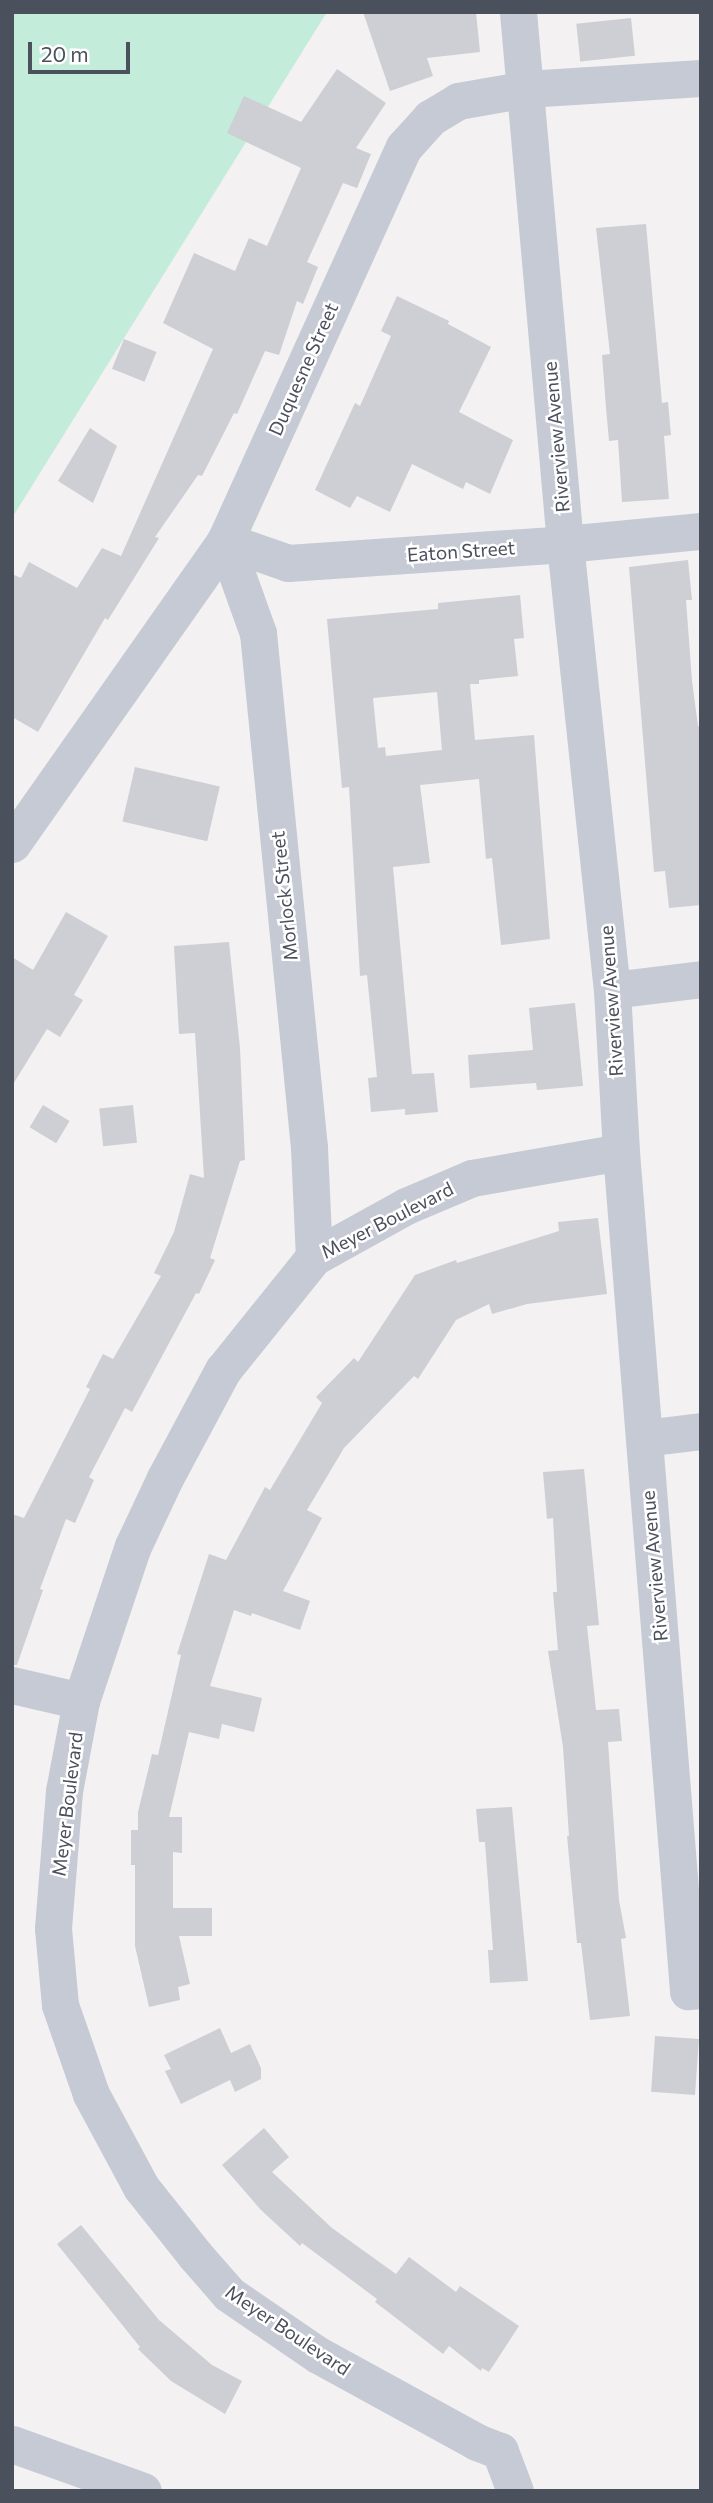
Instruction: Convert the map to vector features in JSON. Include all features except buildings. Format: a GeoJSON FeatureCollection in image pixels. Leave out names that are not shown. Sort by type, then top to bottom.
{"type":"FeatureCollection","features":[{"type":"Feature","properties":{"kind":"street","name":"Riverview Avenue"},"geometry":{"type":"LineString","coordinates":[[518,12],[565,544],[612,990],[621,1152],[644,1438],[694,1991]]}},
{"type":"Feature","properties":{"kind":"street","name":"Duquesne Street"},"geometry":{"type":"LineString","coordinates":[[12,844],[225,541],[404,147],[430,118],[458,101],[526,89],[701,78]]}},
{"type":"Feature","properties":{"kind":"street","name":"Eaton Street"},"geometry":{"type":"LineString","coordinates":[[225,541],[288,563],[565,544],[701,531]]}},
{"type":"Feature","properties":{"kind":"street","name":"Morlock Street"},"geometry":{"type":"LineString","coordinates":[[225,541],[258,633],[309,1148],[314,1257]]}},
{"type":"Feature","properties":{"kind":"street"},"geometry":{"type":"LineString","coordinates":[[612,990],[701,979]]}},
{"type":"Feature","properties":{"kind":"street","name":"Meyer Boulevard"},"geometry":{"type":"LineString","coordinates":[[515,2491],[500,2451],[477,2442],[318,2355],[229,2294],[141,2187],[91,2094],[60,2005],[53,1928],[64,1791],[81,1701],[133,1546],[165,1478],[223,1370],[314,1257],[406,1206],[472,1178],[621,1152]]}},
{"type":"Feature","properties":{"kind":"street"},"geometry":{"type":"LineString","coordinates":[[644,1438],[701,1431]]}},
{"type":"Feature","properties":{"kind":"street"},"geometry":{"type":"LineString","coordinates":[[12,1685],[81,1701]]}},
{"type":"Feature","properties":{"kind":"street"},"geometry":{"type":"LineString","coordinates":[[12,2444],[134,2488]]}},
{"type":"Feature","properties":{"kind":"green space"},"geometry":{"type":"Polygon","coordinates":[[[12,12],[327,12],[12,518],[12,12]]]}}]}
